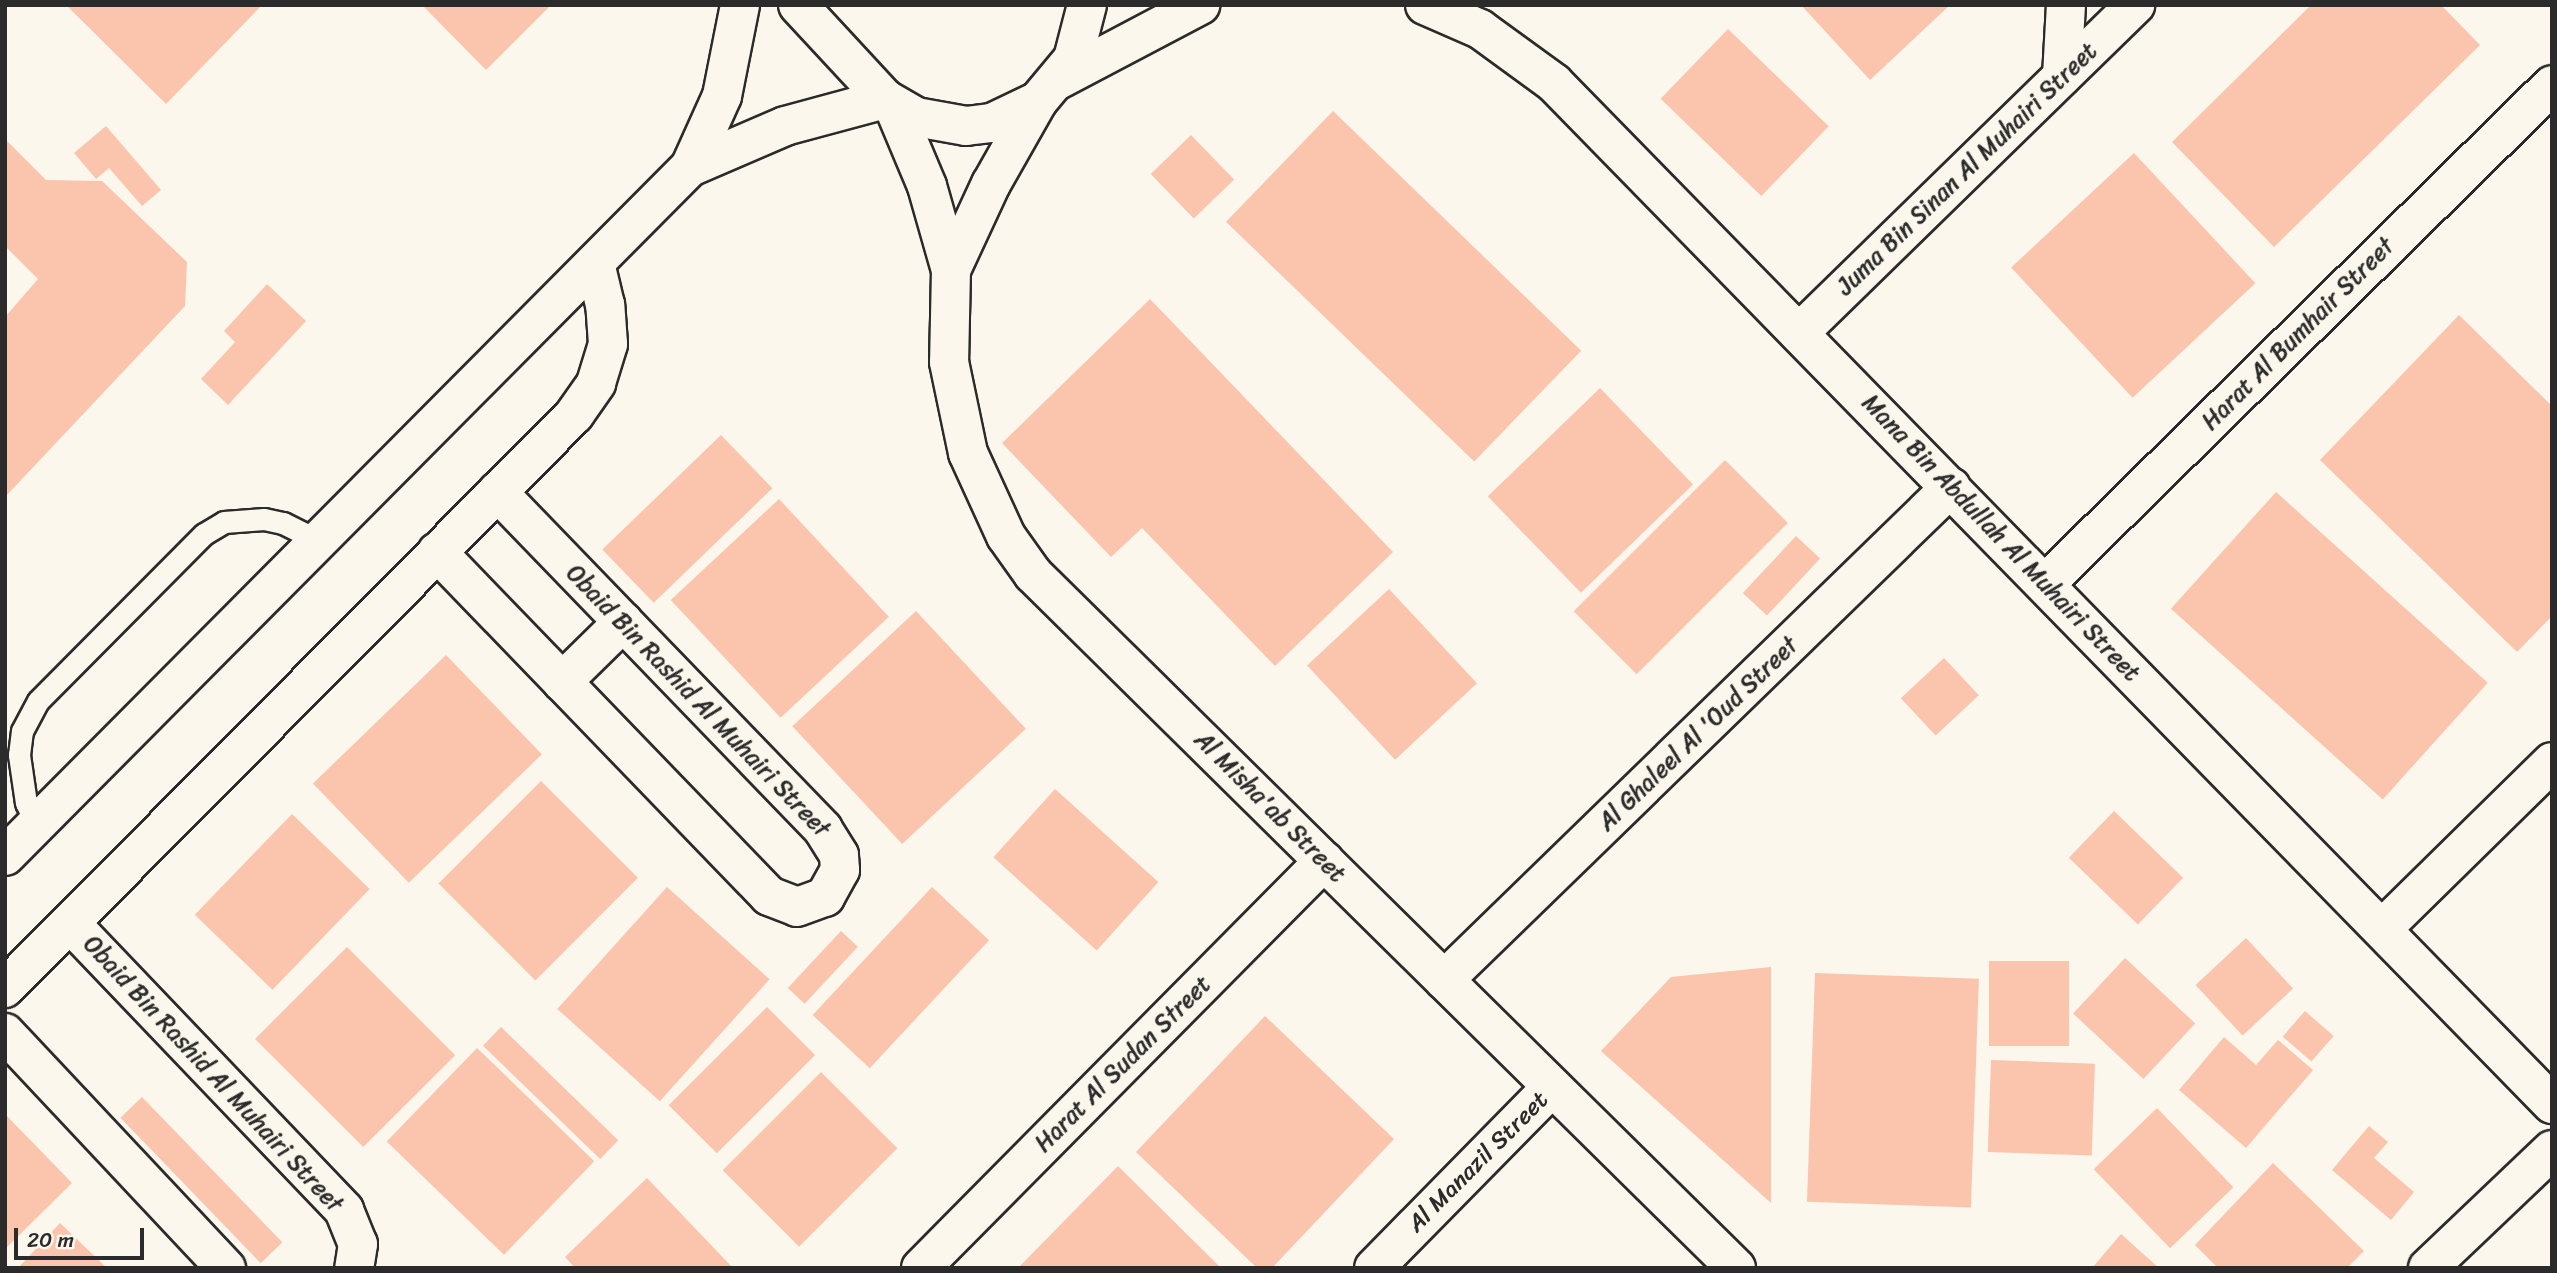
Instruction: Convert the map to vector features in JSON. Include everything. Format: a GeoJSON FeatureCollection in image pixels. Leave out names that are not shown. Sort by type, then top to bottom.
{"type":"FeatureCollection","features":[{"type":"Feature","properties":{"kind":"street"},"geometry":{"type":"LineString","coordinates":[[5,856],[690,167],[722,96],[740,5]]}},
{"type":"Feature","properties":{"kind":"street"},"geometry":{"type":"LineString","coordinates":[[798,5],[889,102],[940,124],[966,126],[992,123],[1200,5]]}},
{"type":"Feature","properties":{"kind":"street","name":"Al Misha'ab Street"},"geometry":{"type":"LineString","coordinates":[[951,270],[991,184],[1083,34],[1087,5]]}},
{"type":"Feature","properties":{"kind":"street","name":"Mana Bin Abdullah Al Muhairi Street"},"geometry":{"type":"LineString","coordinates":[[1425,5],[1480,29],[1554,83],[2552,1104]]}},
{"type":"Feature","properties":{"kind":"street"},"geometry":{"type":"LineString","coordinates":[[2062,76],[2066,5]]}},
{"type":"Feature","properties":{"kind":"street","name":"Juma Bin Sinan Al Muhairi Street"},"geometry":{"type":"LineString","coordinates":[[1799,333],[2135,5]]}},
{"type":"Feature","properties":{"kind":"street","name":"Harat Al Bumhair Street"},"geometry":{"type":"LineString","coordinates":[[2045,583],[2552,85]]}},
{"type":"Feature","properties":{"kind":"street"},"geometry":{"type":"LineString","coordinates":[[690,167],[785,126],[889,102]]}},
{"type":"Feature","properties":{"kind":"street","name":"Al Misha'ab Street"},"geometry":{"type":"LineString","coordinates":[[889,102],[927,186],[951,270],[949,362],[956,408],[985,495],[1006,536],[1033,574],[1736,1268]]}},
{"type":"Feature","properties":{"kind":"street"},"geometry":{"type":"LineString","coordinates":[[5,988],[574,415],[596,383],[608,344],[608,324],[594,263]]}},
{"type":"Feature","properties":{"kind":"street","name":"Al Ghaleel Al 'Oud Street"},"geometry":{"type":"LineString","coordinates":[[1444,980],[1951,488]]}},
{"type":"Feature","properties":{"kind":"street","name":"Obaid Bin Rashid Al Muhairi Street"},"geometry":{"type":"LineString","coordinates":[[437,552],[769,896],[797,907],[825,897],[840,870],[833,841],[497,492]]}},
{"type":"Feature","properties":{"kind":"street"},"geometry":{"type":"LineString","coordinates":[[562,682],[623,622]]}},
{"type":"Feature","properties":{"kind":"street"},"geometry":{"type":"LineString","coordinates":[[2382,929],[2552,762]]}},
{"type":"Feature","properties":{"kind":"street","name":"Harat Al Sudan Street"},"geometry":{"type":"LineString","coordinates":[[921,1268],[1324,861]]}},
{"type":"Feature","properties":{"kind":"street","name":"Obaid Bin Rashid Al Muhairi Street"},"geometry":{"type":"LineString","coordinates":[[70,923],[344,1210],[358,1244],[354,1268]]}},
{"type":"Feature","properties":{"kind":"street"},"geometry":{"type":"LineString","coordinates":[[5,1033],[226,1268]]}},
{"type":"Feature","properties":{"kind":"street","name":"Al Manazil Street"},"geometry":{"type":"LineString","coordinates":[[1374,1268],[1552,1087]]}},
{"type":"Feature","properties":{"kind":"street"},"geometry":{"type":"LineString","coordinates":[[2428,1268],[2552,1150]]}},
{"type":"Feature","properties":{"kind":"lane"},"geometry":{"type":"LineString","coordinates":[[36,824],[20,779],[22,731],[29,713],[204,534],[224,522],[264,519],[283,523],[318,541]]}},
{"type":"Feature","properties":{"kind":"building"},"geometry":{"type":"Polygon","coordinates":[[[66,5],[262,5],[166,104],[66,5]]]}},
{"type":"Feature","properties":{"kind":"building"},"geometry":{"type":"Polygon","coordinates":[[[422,5],[551,5],[486,70],[422,5]]]}},
{"type":"Feature","properties":{"kind":"building"},"geometry":{"type":"Polygon","coordinates":[[[1801,5],[1950,5],[1870,80],[1801,5]]]}},
{"type":"Feature","properties":{"kind":"building"},"geometry":{"type":"Polygon","coordinates":[[[2311,5],[2441,5],[2480,45],[2274,247],[2172,142],[2311,5]]]}},
{"type":"Feature","properties":{"kind":"building"},"geometry":{"type":"Polygon","coordinates":[[[1728,29],[1829,126],[1761,196],[1661,99],[1728,29]]]}},
{"type":"Feature","properties":{"kind":"building"},"geometry":{"type":"Polygon","coordinates":[[[1333,111],[1581,351],[1474,461],[1226,222],[1333,111]]]}},
{"type":"Feature","properties":{"kind":"building"},"geometry":{"type":"Polygon","coordinates":[[[106,126],[161,190],[142,206],[109,168],[96,179],[74,153],[106,126]]]}},
{"type":"Feature","properties":{"kind":"building"},"geometry":{"type":"Polygon","coordinates":[[[1191,135],[1234,180],[1194,218],[1151,174],[1191,135]]]}},
{"type":"Feature","properties":{"kind":"building"},"geometry":{"type":"Polygon","coordinates":[[[5,139],[46,180],[102,181],[187,262],[185,306],[5,497],[5,317],[38,279],[5,246],[5,139]]]}},
{"type":"Feature","properties":{"kind":"building"},"geometry":{"type":"Polygon","coordinates":[[[2134,153],[2255,283],[2133,398],[2011,268],[2134,153]]]}},
{"type":"Feature","properties":{"kind":"building"},"geometry":{"type":"Polygon","coordinates":[[[267,284],[306,321],[228,405],[201,379],[235,342],[224,331],[267,284]]]}},
{"type":"Feature","properties":{"kind":"building"},"geometry":{"type":"Polygon","coordinates":[[[1150,299],[1393,552],[1275,666],[1142,528],[1111,557],[1002,443],[1150,299]]]}},
{"type":"Feature","properties":{"kind":"building"},"geometry":{"type":"Polygon","coordinates":[[[2459,315],[2552,406],[2552,616],[2517,652],[2320,460],[2459,315]]]}},
{"type":"Feature","properties":{"kind":"building"},"geometry":{"type":"Polygon","coordinates":[[[1600,388],[1693,484],[1581,593],[1488,496],[1600,388]]]}},
{"type":"Feature","properties":{"kind":"building"},"geometry":{"type":"Polygon","coordinates":[[[721,435],[772,488],[654,603],[602,550],[721,435]]]}},
{"type":"Feature","properties":{"kind":"building"},"geometry":{"type":"Polygon","coordinates":[[[1725,460],[1788,523],[1637,674],[1574,611],[1725,460]]]}},
{"type":"Feature","properties":{"kind":"building"},"geometry":{"type":"Polygon","coordinates":[[[2276,492],[2488,683],[2383,799],[2171,609],[2276,492]]]}},
{"type":"Feature","properties":{"kind":"building"},"geometry":{"type":"Polygon","coordinates":[[[779,499],[889,617],[781,718],[671,600],[779,499]]]}},
{"type":"Feature","properties":{"kind":"building"},"geometry":{"type":"Polygon","coordinates":[[[1796,536],[1820,559],[1767,616],[1743,593],[1796,536]]]}},
{"type":"Feature","properties":{"kind":"building"},"geometry":{"type":"Polygon","coordinates":[[[1389,589],[1477,683],[1395,760],[1307,665],[1389,589]]]}},
{"type":"Feature","properties":{"kind":"building"},"geometry":{"type":"Polygon","coordinates":[[[916,611],[1026,729],[902,844],[792,726],[916,611]]]}},
{"type":"Feature","properties":{"kind":"building"},"geometry":{"type":"Polygon","coordinates":[[[446,655],[542,754],[409,883],[313,784],[446,655]]]}},
{"type":"Feature","properties":{"kind":"building"},"geometry":{"type":"Polygon","coordinates":[[[1944,658],[1979,695],[1936,736],[1901,698],[1944,658]]]}},
{"type":"Feature","properties":{"kind":"building"},"geometry":{"type":"Polygon","coordinates":[[[541,781],[638,878],[535,980],[438,884],[541,781]]]}},
{"type":"Feature","properties":{"kind":"building"},"geometry":{"type":"Polygon","coordinates":[[[1055,789],[1158,882],[1097,950],[993,857],[1055,789]]]}},
{"type":"Feature","properties":{"kind":"building"},"geometry":{"type":"Polygon","coordinates":[[[2114,811],[2183,878],[2138,924],[2069,858],[2114,811]]]}},
{"type":"Feature","properties":{"kind":"building"},"geometry":{"type":"Polygon","coordinates":[[[292,814],[370,889],[272,990],[195,915],[292,814]]]}},
{"type":"Feature","properties":{"kind":"building"},"geometry":{"type":"Polygon","coordinates":[[[667,887],[770,979],[660,1101],[557,1009],[667,887]]]}},
{"type":"Feature","properties":{"kind":"building"},"geometry":{"type":"Polygon","coordinates":[[[932,887],[989,940],[870,1068],[813,1015],[932,887]]]}},
{"type":"Feature","properties":{"kind":"building"},"geometry":{"type":"Polygon","coordinates":[[[841,931],[858,947],[805,1004],[788,988],[841,931]]]}},
{"type":"Feature","properties":{"kind":"building"},"geometry":{"type":"Polygon","coordinates":[[[2246,938],[2293,988],[2243,1036],[2196,985],[2246,938]]]}},
{"type":"Feature","properties":{"kind":"building"},"geometry":{"type":"Polygon","coordinates":[[[347,947],[455,1055],[363,1147],[255,1039],[347,947]]]}},
{"type":"Feature","properties":{"kind":"building"},"geometry":{"type":"Polygon","coordinates":[[[2125,958],[2195,1023],[2143,1079],[2073,1014],[2125,958]]]}},
{"type":"Feature","properties":{"kind":"building"},"geometry":{"type":"Polygon","coordinates":[[[1989,961],[2069,961],[2069,1046],[1989,1046],[1989,961]]]}},
{"type":"Feature","properties":{"kind":"building"},"geometry":{"type":"Polygon","coordinates":[[[1771,967],[1771,1203],[1601,1051],[1671,977],[1771,967]]]}},
{"type":"Feature","properties":{"kind":"building"},"geometry":{"type":"Polygon","coordinates":[[[1815,973],[1979,979],[1971,1208],[1807,1202],[1815,973]]]}},
{"type":"Feature","properties":{"kind":"building"},"geometry":{"type":"Polygon","coordinates":[[[767,1007],[815,1055],[717,1153],[669,1105],[767,1007]]]}},
{"type":"Feature","properties":{"kind":"building"},"geometry":{"type":"Polygon","coordinates":[[[2305,1011],[2334,1036],[2311,1062],[2283,1037],[2305,1011]]]}},
{"type":"Feature","properties":{"kind":"building"},"geometry":{"type":"Polygon","coordinates":[[[1265,1016],[1394,1139],[1272,1268],[1257,1268],[1136,1152],[1265,1016]]]}},
{"type":"Feature","properties":{"kind":"building"},"geometry":{"type":"Polygon","coordinates":[[[501,1027],[618,1140],[600,1159],[483,1046],[501,1027]]]}},
{"type":"Feature","properties":{"kind":"building"},"geometry":{"type":"Polygon","coordinates":[[[2224,1037],[2256,1065],[2278,1040],[2313,1070],[2246,1148],[2179,1090],[2224,1037]]]}},
{"type":"Feature","properties":{"kind":"building"},"geometry":{"type":"Polygon","coordinates":[[[477,1048],[594,1161],[504,1255],[387,1142],[477,1048]]]}},
{"type":"Feature","properties":{"kind":"building"},"geometry":{"type":"Polygon","coordinates":[[[1991,1060],[2095,1064],[2092,1156],[1988,1152],[1991,1060]]]}},
{"type":"Feature","properties":{"kind":"building"},"geometry":{"type":"Polygon","coordinates":[[[821,1072],[897,1148],[799,1247],[723,1170],[821,1072]]]}},
{"type":"Feature","properties":{"kind":"building"},"geometry":{"type":"Polygon","coordinates":[[[142,1097],[282,1242],[261,1263],[120,1118],[142,1097]]]}},
{"type":"Feature","properties":{"kind":"building"},"geometry":{"type":"Polygon","coordinates":[[[2157,1108],[2233,1187],[2170,1248],[2094,1169],[2157,1108]]]}},
{"type":"Feature","properties":{"kind":"building"},"geometry":{"type":"Polygon","coordinates":[[[5,1114],[72,1183],[5,1249],[5,1114]]]}},
{"type":"Feature","properties":{"kind":"building"},"geometry":{"type":"Polygon","coordinates":[[[2369,1126],[2388,1142],[2374,1158],[2414,1192],[2391,1220],[2332,1170],[2369,1126]]]}},
{"type":"Feature","properties":{"kind":"building"},"geometry":{"type":"Polygon","coordinates":[[[2273,1163],[2364,1251],[2347,1268],[2218,1268],[2195,1245],[2273,1163]]]}},
{"type":"Feature","properties":{"kind":"building"},"geometry":{"type":"Polygon","coordinates":[[[1118,1166],[1221,1268],[1018,1268],[1118,1166]]]}},
{"type":"Feature","properties":{"kind":"building"},"geometry":{"type":"Polygon","coordinates":[[[647,1178],[733,1268],[575,1268],[565,1257],[647,1178]]]}},
{"type":"Feature","properties":{"kind":"building"},"geometry":{"type":"Polygon","coordinates":[[[60,1223],[107,1268],[18,1268],[60,1223]]]}},
{"type":"Feature","properties":{"kind":"building"},"geometry":{"type":"Polygon","coordinates":[[[2121,1234],[2159,1268],[2092,1268],[2121,1234]]]}}]}
